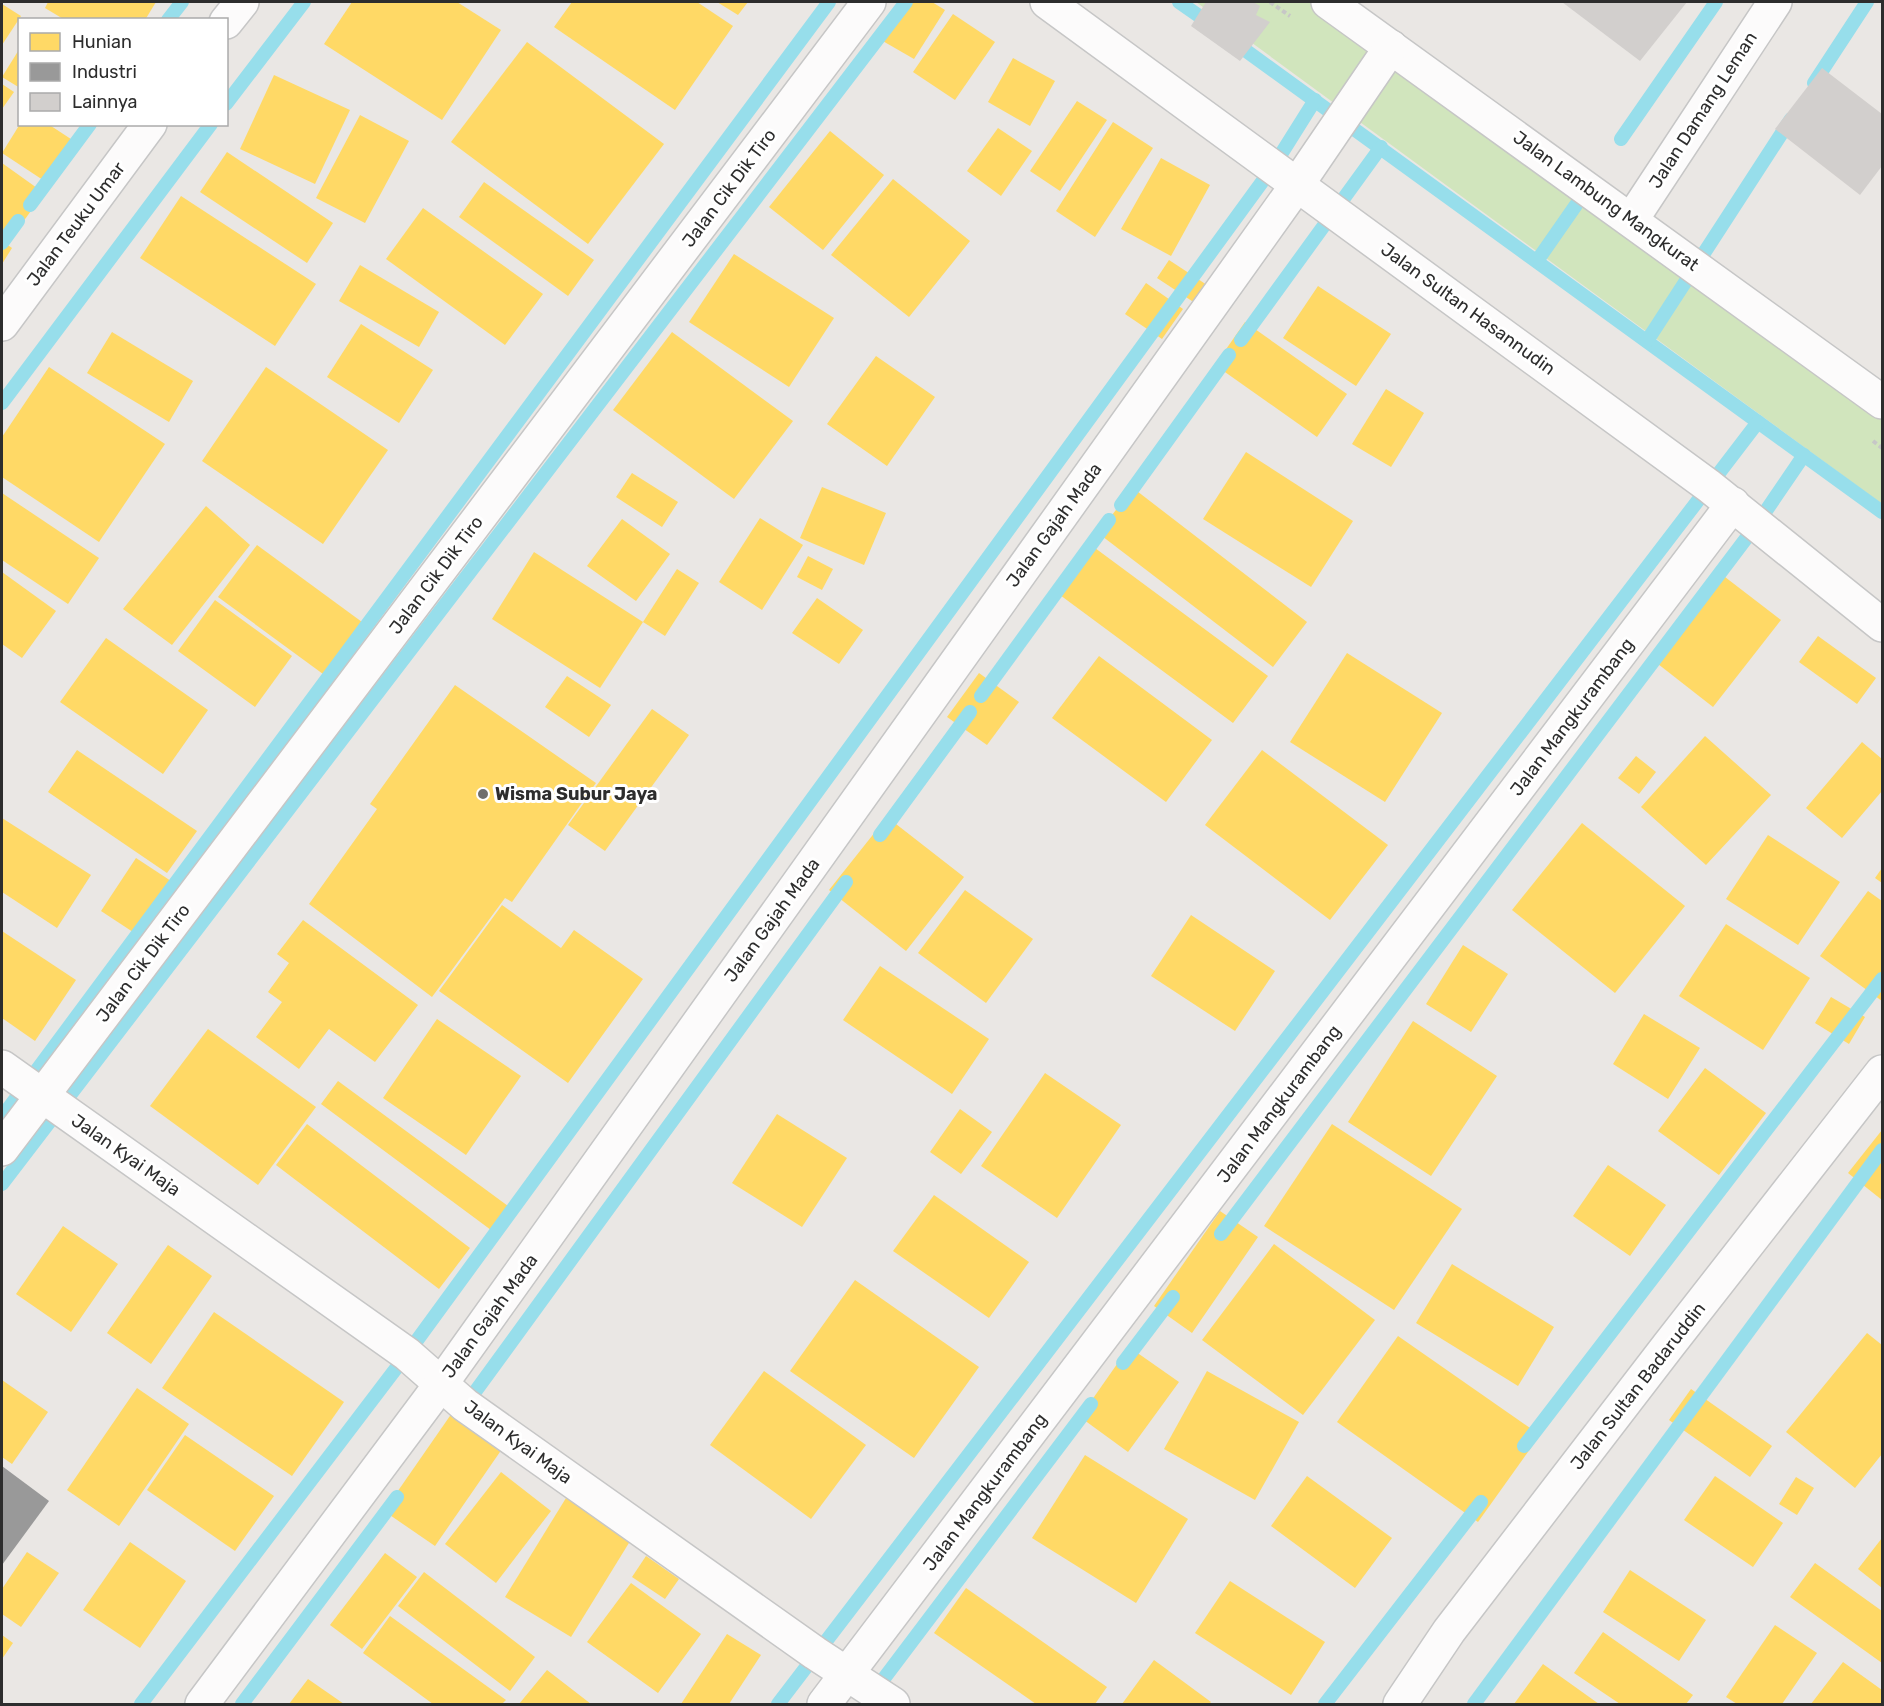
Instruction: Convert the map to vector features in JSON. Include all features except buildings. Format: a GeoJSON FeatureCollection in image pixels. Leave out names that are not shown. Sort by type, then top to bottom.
{"type":"FeatureCollection","features":[{"type":"Feature","properties":{"kind":"street"},"geometry":{"type":"LineString","coordinates":[[228,20],[242,2]]}},
{"type":"Feature","properties":{"kind":"street","name":"Jalan Cik Dik Tiro"},"geometry":{"type":"LineString","coordinates":[[2,1149],[869,2]]}},
{"type":"Feature","properties":{"kind":"street","name":"Jalan Sultan Hasannudin"},"geometry":{"type":"LineString","coordinates":[[1047,2],[1733,504],[1882,625]]}},
{"type":"Feature","properties":{"kind":"street","name":"Jalan Lambung Mangkurat"},"geometry":{"type":"LineString","coordinates":[[1328,2],[1632,219],[1882,402]]}},
{"type":"Feature","properties":{"kind":"street","name":"Jalan Damang Leman"},"geometry":{"type":"LineString","coordinates":[[1632,219],[1775,2]]}},
{"type":"Feature","properties":{"kind":"street","name":"Jalan Gajah Mada"},"geometry":{"type":"LineString","coordinates":[[202,1704],[441,1384],[1297,185],[1391,47]]}},
{"type":"Feature","properties":{"kind":"street","name":"Jalan Teuku Umar"},"geometry":{"type":"LineString","coordinates":[[2,324],[149,126]]}},
{"type":"Feature","properties":{"kind":"street","name":"Jalan Mangkurambang"},"geometry":{"type":"LineString","coordinates":[[824,1704],[1733,504]]}},
{"type":"Feature","properties":{"kind":"street","name":"Jalan Kyai Maja"},"geometry":{"type":"LineString","coordinates":[[2,1066],[407,1354],[465,1405],[893,1704]]}},
{"type":"Feature","properties":{"kind":"street","name":"Jalan Sultan Badaruddin"},"geometry":{"type":"LineString","coordinates":[[1400,1704],[1449,1631],[1882,1072]]}},
{"type":"Feature","properties":{"kind":"green space"},"geometry":{"type":"Polygon","coordinates":[[[1196,2],[1311,2],[1882,416],[1882,504],[1196,2]]]}},
{"type":"Feature","properties":{"kind":"waterway"},"geometry":{"type":"LineString","coordinates":[[170,18],[182,2]]}},
{"type":"Feature","properties":{"kind":"waterway"},"geometry":{"type":"LineString","coordinates":[[228,101],[304,2]]}},
{"type":"Feature","properties":{"kind":"waterway"},"geometry":{"type":"LineString","coordinates":[[2,1117],[829,2]]}},
{"type":"Feature","properties":{"kind":"waterway"},"geometry":{"type":"LineString","coordinates":[[2,1184],[906,2]]}},
{"type":"Feature","properties":{"kind":"waterway"},"geometry":{"type":"LineString","coordinates":[[1179,2],[1212,25]]}},
{"type":"Feature","properties":{"kind":"waterway"},"geometry":{"type":"LineString","coordinates":[[1621,139],[1716,2]]}},
{"type":"Feature","properties":{"kind":"waterway"},"geometry":{"type":"LineString","coordinates":[[1814,83],[1867,2]]}},
{"type":"Feature","properties":{"kind":"waterway"},"geometry":{"type":"LineString","coordinates":[[1234,42],[1882,512]]}},
{"type":"Feature","properties":{"kind":"waterway"},"geometry":{"type":"LineString","coordinates":[[141,1704],[407,1354],[1273,167],[1315,100]]}},
{"type":"Feature","properties":{"kind":"waterway"},"geometry":{"type":"LineString","coordinates":[[1647,341],[1791,119]]}},
{"type":"Feature","properties":{"kind":"waterway"},"geometry":{"type":"LineString","coordinates":[[30,205],[89,126]]}},
{"type":"Feature","properties":{"kind":"waterway"},"geometry":{"type":"LineString","coordinates":[[2,403],[210,126]]}},
{"type":"Feature","properties":{"kind":"waterway"},"geometry":{"type":"LineString","coordinates":[[1241,340],[1381,147]]}},
{"type":"Feature","properties":{"kind":"waterway"},"geometry":{"type":"LineString","coordinates":[[1537,261],[1576,205]]}},
{"type":"Feature","properties":{"kind":"waterway"},"geometry":{"type":"LineString","coordinates":[[2,243],[18,221]]}},
{"type":"Feature","properties":{"kind":"waterway"},"geometry":{"type":"LineString","coordinates":[[1121,505],[1229,355]]}},
{"type":"Feature","properties":{"kind":"waterway"},"geometry":{"type":"LineString","coordinates":[[778,1704],[1758,422]]}},
{"type":"Feature","properties":{"kind":"waterway"},"geometry":{"type":"LineString","coordinates":[[1221,1234],[1757,524],[1804,455]]}},
{"type":"Feature","properties":{"kind":"waterway"},"geometry":{"type":"LineString","coordinates":[[981,696],[1109,520]]}},
{"type":"Feature","properties":{"kind":"waterway"},"geometry":{"type":"LineString","coordinates":[[880,835],[970,712]]}},
{"type":"Feature","properties":{"kind":"waterway"},"geometry":{"type":"LineString","coordinates":[[464,1407],[846,882]]}},
{"type":"Feature","properties":{"kind":"waterway"},"geometry":{"type":"LineString","coordinates":[[1524,1446],[1882,979]]}},
{"type":"Feature","properties":{"kind":"waterway"},"geometry":{"type":"LineString","coordinates":[[1474,1704],[1882,1150]]}},
{"type":"Feature","properties":{"kind":"waterway"},"geometry":{"type":"LineString","coordinates":[[1123,1363],[1173,1297]]}},
{"type":"Feature","properties":{"kind":"waterway"},"geometry":{"type":"LineString","coordinates":[[873,1693],[1091,1404]]}},
{"type":"Feature","properties":{"kind":"waterway"},"geometry":{"type":"LineString","coordinates":[[242,1704],[397,1497]]}},
{"type":"Feature","properties":{"kind":"waterway"},"geometry":{"type":"LineString","coordinates":[[1325,1704],[1481,1502]]}},
{"type":"Feature","properties":{"kind":"place","name":"Wisma Subur Jaya"},"geometry":{"type":"Point","coordinates":[483,794]}}]}
